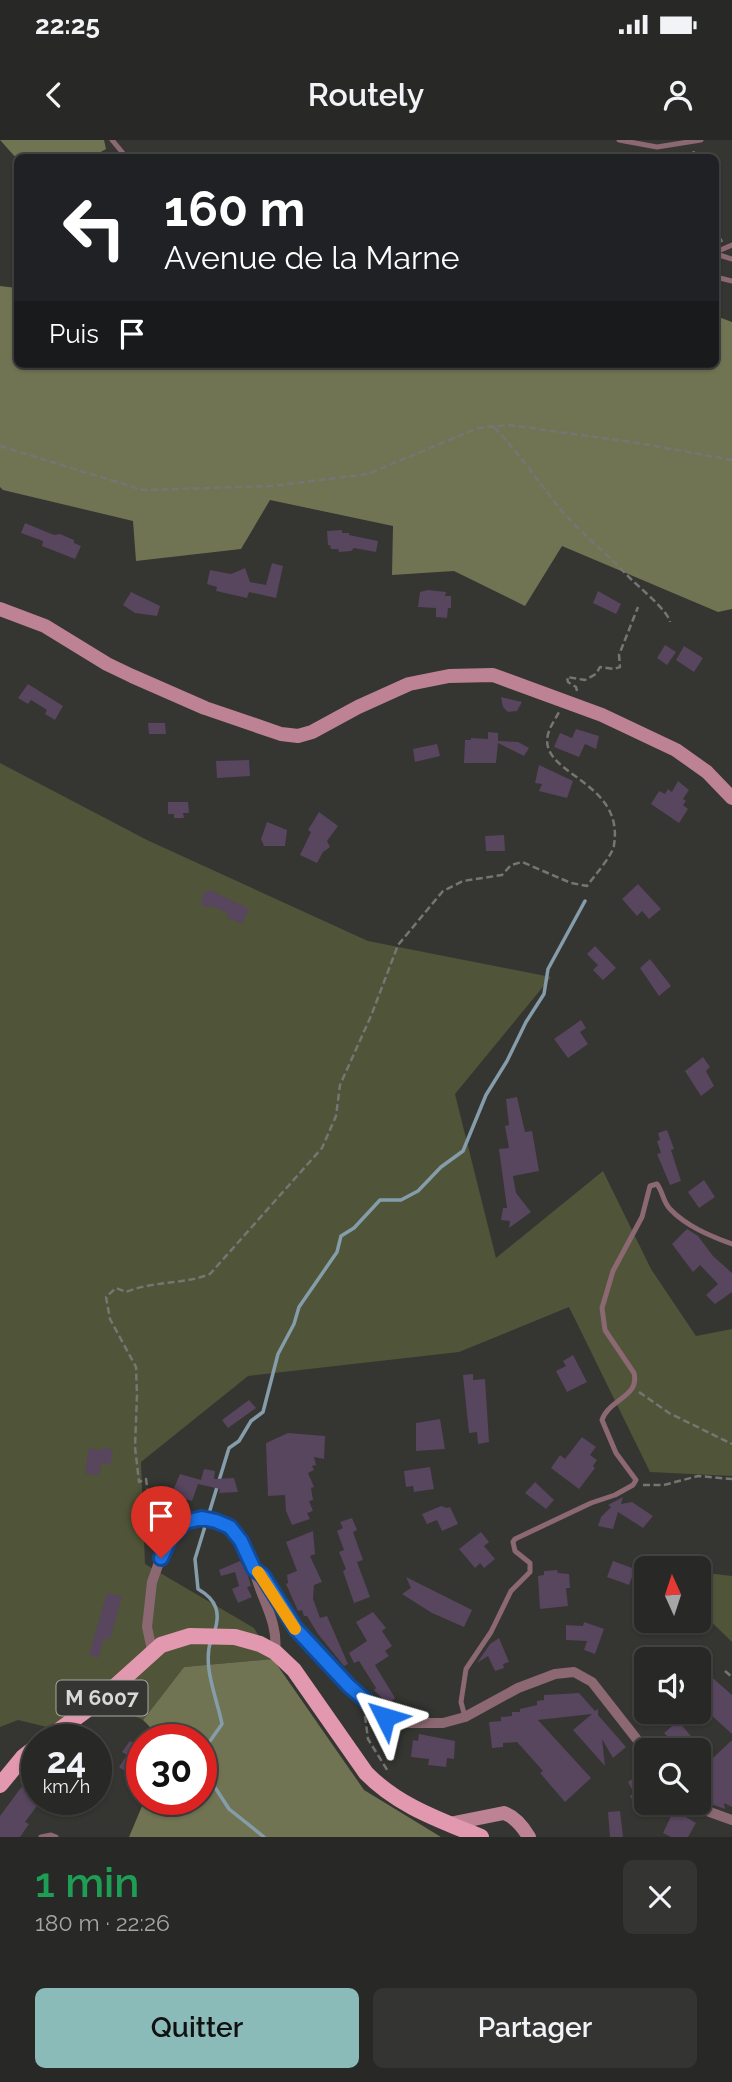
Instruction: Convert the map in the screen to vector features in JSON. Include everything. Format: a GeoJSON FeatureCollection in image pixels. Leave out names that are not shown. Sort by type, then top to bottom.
{"type":"FeatureCollection","features":[{"type":"Feature","properties":{"kind":"main road"},"geometry":{"type":"LineString","coordinates":[[0,609],[45,626],[107,664],[181,698],[281,734],[298,736],[312,732],[409,684],[449,676],[493,675],[566,700],[676,750],[707,772],[732,798]]}},
{"type":"Feature","properties":{"kind":"main road","name":"M 6007"},"geometry":{"type":"LineString","coordinates":[[68,1724],[100,1700],[152,1650],[171,1640],[190,1636],[223,1636],[267,1648]]}},
{"type":"Feature","properties":{"kind":"main road"},"geometry":{"type":"LineString","coordinates":[[267,1648],[294,1670],[366,1773],[400,1802],[482,1837],[483,1817]]}},
{"type":"Feature","properties":{"kind":"main road"},"geometry":{"type":"LineString","coordinates":[[0,1785],[21,1759]]}},
{"type":"Feature","properties":{"kind":"main road"},"geometry":{"type":"LineString","coordinates":[[449,1824],[497,1813],[510,1815],[529,1837]]}},
{"type":"Feature","properties":{"kind":"street"},"geometry":{"type":"LineString","coordinates":[[152,1650],[147,1627],[152,1582],[170,1538],[185,1522],[202,1518],[216,1521],[234,1530],[254,1569],[272,1617],[276,1639],[267,1648]]}},
{"type":"Feature","properties":{"kind":"street"},"geometry":{"type":"LineString","coordinates":[[254,1569],[263,1576],[296,1629],[362,1699],[385,1717],[399,1723],[443,1723],[465,1717],[542,1678],[574,1672],[592,1682],[636,1738]]}},
{"type":"Feature","properties":{"kind":"street"},"geometry":{"type":"LineString","coordinates":[[711,1812],[732,1820]]}},
{"type":"Feature","properties":{"kind":"lane"},"geometry":{"type":"LineString","coordinates":[[112,140],[124,154]]}},
{"type":"Feature","properties":{"kind":"lane"},"geometry":{"type":"LineString","coordinates":[[619,140],[657,147],[701,140]]}},
{"type":"Feature","properties":{"kind":"lane"},"geometry":{"type":"LineString","coordinates":[[719,252],[732,245]]}},
{"type":"Feature","properties":{"kind":"lane"},"geometry":{"type":"LineString","coordinates":[[465,1717],[461,1703],[466,1669],[491,1632],[512,1591],[530,1572],[530,1563],[515,1551],[515,1539],[633,1485],[636,1478],[616,1453],[602,1420],[608,1408],[636,1384],[635,1373],[605,1331],[602,1308],[613,1271],[642,1217],[650,1186],[657,1184],[669,1208],[689,1223],[709,1236],[732,1244]]}},
{"type":"Feature","properties":{"kind":"lane"},"geometry":{"type":"LineString","coordinates":[[41,1837],[56,1837]]}},
{"type":"Feature","properties":{"kind":"path"},"geometry":{"type":"LineString","coordinates":[[719,236],[724,249]]}},
{"type":"Feature","properties":{"kind":"path"},"geometry":{"type":"LineString","coordinates":[[0,446],[143,490],[272,486],[368,474],[478,428],[509,425],[638,443],[732,460]]}},
{"type":"Feature","properties":{"kind":"path"},"geometry":{"type":"LineString","coordinates":[[494,427],[520,454],[537,480],[580,531],[643,593],[665,610],[670,622]]}},
{"type":"Feature","properties":{"kind":"path"},"geometry":{"type":"LineString","coordinates":[[158,1537],[153,1545],[146,1540],[147,1487],[146,1479],[139,1482],[135,1447],[136,1367],[110,1319],[106,1297],[116,1288],[126,1292],[169,1281],[195,1281],[210,1274],[322,1148],[336,1116],[341,1085],[398,945],[443,891],[463,881],[502,875],[511,865],[522,862],[571,883],[587,886],[614,847],[614,816],[598,792],[556,763],[549,752],[547,733],[569,692],[577,691],[567,677],[585,680],[596,674],[600,667],[620,667],[619,655],[638,607]]}},
{"type":"Feature","properties":{"kind":"path"},"geometry":{"type":"LineString","coordinates":[[633,1389],[669,1413],[732,1444]]}},
{"type":"Feature","properties":{"kind":"path"},"geometry":{"type":"LineString","coordinates":[[633,1485],[664,1485],[698,1476],[732,1479]]}},
{"type":"Feature","properties":{"kind":"path"},"geometry":{"type":"LineString","coordinates":[[725,1671],[732,1677]]}},
{"type":"Feature","properties":{"kind":"path"},"geometry":{"type":"LineString","coordinates":[[362,1699],[368,1739],[392,1778]]}},
{"type":"Feature","properties":{"kind":"green space"},"geometry":{"type":"Polygon","coordinates":[[[0,140],[104,140],[106,149],[97,154],[14,156],[0,140]]]}},
{"type":"Feature","properties":{"kind":"green space"},"geometry":{"type":"Polygon","coordinates":[[[0,286],[14,288],[14,368],[719,368],[719,317],[732,322],[732,609],[718,612],[562,546],[525,606],[454,571],[392,575],[393,526],[270,500],[241,549],[136,561],[133,521],[3,490],[0,487],[0,286]]]}},
{"type":"Feature","properties":{"kind":"green space"},"geometry":{"type":"Polygon","coordinates":[[[0,763],[147,840],[368,941],[551,977],[455,1094],[496,1258],[603,1171],[651,1269],[696,1336],[732,1329],[732,1476],[650,1472],[569,1307],[459,1352],[248,1376],[141,1462],[145,1564],[254,1628],[273,1659],[184,1667],[143,1720],[107,1703],[54,1724],[35,1724],[18,1720],[0,1727],[0,763]]]}},
{"type":"Feature","properties":{"kind":"green space"},"geometry":{"type":"Polygon","coordinates":[[[711,1574],[732,1576],[732,1642],[711,1622],[711,1574]]]}},
{"type":"Feature","properties":{"kind":"green space"},"geometry":{"type":"Polygon","coordinates":[[[273,1659],[364,1790],[441,1837],[129,1837],[138,1815],[217,1815],[217,1724],[147,1724],[143,1720],[184,1667],[273,1659]]]}},
{"type":"Feature","properties":{"kind":"building"},"geometry":{"type":"Polygon","coordinates":[[[25,523],[74,540],[74,543],[81,546],[75,559],[42,546],[43,541],[21,533],[25,523]]]}},
{"type":"Feature","properties":{"kind":"building"},"geometry":{"type":"Polygon","coordinates":[[[342,530],[342,533],[378,541],[376,552],[354,548],[351,551],[339,552],[338,549],[331,549],[327,531],[342,530]]]}},
{"type":"Feature","properties":{"kind":"building"},"geometry":{"type":"Polygon","coordinates":[[[272,563],[283,566],[276,598],[249,592],[247,598],[216,591],[217,587],[207,584],[210,570],[231,574],[245,568],[250,582],[266,585],[272,563]]]}},
{"type":"Feature","properties":{"kind":"building"},"geometry":{"type":"Polygon","coordinates":[[[598,591],[621,604],[616,614],[593,603],[598,591]]]}},
{"type":"Feature","properties":{"kind":"building"},"geometry":{"type":"Polygon","coordinates":[[[131,592],[160,606],[157,616],[135,613],[123,605],[131,592]]]}},
{"type":"Feature","properties":{"kind":"building"},"geometry":{"type":"Polygon","coordinates":[[[420,592],[446,592],[445,596],[451,596],[451,608],[448,608],[447,618],[436,617],[436,608],[418,607],[420,592]]]}},
{"type":"Feature","properties":{"kind":"building"},"geometry":{"type":"Polygon","coordinates":[[[665,645],[676,652],[667,665],[657,658],[665,645]]]}},
{"type":"Feature","properties":{"kind":"building"},"geometry":{"type":"Polygon","coordinates":[[[684,646],[703,658],[694,672],[676,660],[684,646]]]}},
{"type":"Feature","properties":{"kind":"building"},"geometry":{"type":"Polygon","coordinates":[[[28,684],[63,706],[55,720],[45,714],[47,710],[31,700],[28,704],[18,698],[28,684]]]}},
{"type":"Feature","properties":{"kind":"building"},"geometry":{"type":"Polygon","coordinates":[[[501,697],[522,702],[517,711],[508,712],[503,707],[501,697]]]}},
{"type":"Feature","properties":{"kind":"building"},"geometry":{"type":"Polygon","coordinates":[[[148,723],[165,723],[166,734],[149,734],[148,723]]]}},
{"type":"Feature","properties":{"kind":"building"},"geometry":{"type":"Polygon","coordinates":[[[576,729],[599,736],[596,749],[585,744],[579,757],[554,747],[560,733],[572,738],[576,729]]]}},
{"type":"Feature","properties":{"kind":"building"},"geometry":{"type":"Polygon","coordinates":[[[488,732],[498,733],[498,741],[518,742],[529,748],[524,756],[498,743],[496,763],[464,763],[465,740],[488,739],[488,732]]]}},
{"type":"Feature","properties":{"kind":"building"},"geometry":{"type":"Polygon","coordinates":[[[437,744],[440,756],[415,762],[413,749],[437,744]]]}},
{"type":"Feature","properties":{"kind":"building"},"geometry":{"type":"Polygon","coordinates":[[[249,760],[250,776],[217,778],[216,761],[249,760]]]}},
{"type":"Feature","properties":{"kind":"building"},"geometry":{"type":"Polygon","coordinates":[[[539,765],[573,781],[567,798],[539,791],[542,784],[535,783],[539,765]]]}},
{"type":"Feature","properties":{"kind":"building"},"geometry":{"type":"Polygon","coordinates":[[[678,781],[689,790],[683,799],[686,801],[683,805],[688,809],[679,823],[651,804],[659,791],[665,794],[668,789],[672,792],[678,781]]]}},
{"type":"Feature","properties":{"kind":"building"},"geometry":{"type":"Polygon","coordinates":[[[168,802],[188,802],[189,813],[183,813],[184,818],[174,818],[174,814],[168,814],[168,802]]]}},
{"type":"Feature","properties":{"kind":"building"},"geometry":{"type":"Polygon","coordinates":[[[319,812],[338,826],[327,841],[330,847],[323,852],[317,863],[300,855],[311,832],[308,830],[319,812]]]}},
{"type":"Feature","properties":{"kind":"building"},"geometry":{"type":"Polygon","coordinates":[[[267,822],[287,830],[285,846],[264,846],[261,839],[267,822]]]}},
{"type":"Feature","properties":{"kind":"building"},"geometry":{"type":"Polygon","coordinates":[[[504,835],[505,851],[486,851],[485,836],[504,835]]]}},
{"type":"Feature","properties":{"kind":"building"},"geometry":{"type":"Polygon","coordinates":[[[638,884],[661,909],[649,919],[642,911],[637,916],[622,899],[638,884]]]}},
{"type":"Feature","properties":{"kind":"building"},"geometry":{"type":"Polygon","coordinates":[[[210,890],[249,909],[242,924],[226,917],[228,913],[201,904],[203,894],[210,890]]]}},
{"type":"Feature","properties":{"kind":"building"},"geometry":{"type":"Polygon","coordinates":[[[595,946],[616,968],[603,980],[593,970],[598,965],[587,954],[595,946]]]}},
{"type":"Feature","properties":{"kind":"building"},"geometry":{"type":"Polygon","coordinates":[[[650,959],[671,986],[659,996],[640,968],[650,959]]]}},
{"type":"Feature","properties":{"kind":"building"},"geometry":{"type":"Polygon","coordinates":[[[581,1020],[586,1028],[580,1032],[588,1044],[568,1058],[554,1039],[581,1020]]]}},
{"type":"Feature","properties":{"kind":"building"},"geometry":{"type":"Polygon","coordinates":[[[703,1057],[710,1067],[706,1071],[714,1086],[701,1096],[685,1071],[703,1057]]]}},
{"type":"Feature","properties":{"kind":"building"},"geometry":{"type":"Polygon","coordinates":[[[517,1097],[525,1132],[532,1131],[539,1171],[513,1176],[516,1193],[531,1212],[509,1228],[510,1221],[501,1220],[503,1208],[507,1208],[499,1149],[509,1148],[505,1126],[509,1125],[506,1099],[517,1097]]]}},
{"type":"Feature","properties":{"kind":"building"},"geometry":{"type":"Polygon","coordinates":[[[667,1130],[681,1181],[670,1185],[657,1154],[661,1153],[657,1141],[660,1140],[658,1133],[667,1130]]]}},
{"type":"Feature","properties":{"kind":"building"},"geometry":{"type":"Polygon","coordinates":[[[704,1180],[715,1197],[699,1208],[688,1192],[704,1180]]]}},
{"type":"Feature","properties":{"kind":"building"},"geometry":{"type":"Polygon","coordinates":[[[687,1229],[698,1236],[713,1256],[732,1273],[732,1292],[715,1304],[706,1295],[718,1284],[700,1265],[693,1272],[672,1244],[687,1229]]]}},
{"type":"Feature","properties":{"kind":"building"},"geometry":{"type":"Polygon","coordinates":[[[573,1355],[587,1382],[567,1392],[556,1371],[566,1366],[563,1361],[573,1355]]]}},
{"type":"Feature","properties":{"kind":"building"},"geometry":{"type":"Polygon","coordinates":[[[473,1374],[473,1380],[485,1379],[489,1442],[478,1444],[477,1432],[469,1433],[463,1375],[473,1374]]]}},
{"type":"Feature","properties":{"kind":"building"},"geometry":{"type":"Polygon","coordinates":[[[249,1400],[256,1408],[228,1428],[222,1420],[249,1400]]]}},
{"type":"Feature","properties":{"kind":"building"},"geometry":{"type":"Polygon","coordinates":[[[440,1419],[445,1449],[416,1451],[416,1423],[440,1419]]]}},
{"type":"Feature","properties":{"kind":"building"},"geometry":{"type":"Polygon","coordinates":[[[288,1433],[325,1436],[324,1459],[314,1457],[316,1465],[312,1466],[314,1470],[308,1473],[314,1487],[311,1488],[313,1500],[309,1501],[313,1511],[307,1513],[310,1519],[292,1525],[286,1511],[285,1495],[268,1496],[266,1443],[288,1433]]]}},
{"type":"Feature","properties":{"kind":"building"},"geometry":{"type":"Polygon","coordinates":[[[582,1437],[596,1447],[590,1455],[597,1460],[593,1466],[595,1468],[579,1489],[551,1468],[560,1455],[565,1459],[582,1437]]]}},
{"type":"Feature","properties":{"kind":"building"},"geometry":{"type":"Polygon","coordinates":[[[102,1447],[113,1450],[110,1465],[101,1463],[98,1476],[85,1473],[89,1448],[101,1451],[102,1447]]]}},
{"type":"Feature","properties":{"kind":"building"},"geometry":{"type":"Polygon","coordinates":[[[430,1467],[434,1489],[414,1492],[413,1486],[406,1487],[404,1471],[430,1467]]]}},
{"type":"Feature","properties":{"kind":"building"},"geometry":{"type":"Polygon","coordinates":[[[204,1469],[215,1471],[214,1479],[234,1478],[238,1492],[219,1493],[220,1489],[198,1484],[192,1501],[185,1499],[159,1529],[151,1522],[153,1505],[159,1498],[167,1505],[180,1474],[201,1480],[204,1469]]]}},
{"type":"Feature","properties":{"kind":"building"},"geometry":{"type":"Polygon","coordinates":[[[535,1482],[554,1500],[546,1509],[525,1493],[535,1482]]]}},
{"type":"Feature","properties":{"kind":"building"},"geometry":{"type":"Polygon","coordinates":[[[623,1497],[621,1504],[632,1502],[653,1516],[643,1528],[618,1512],[613,1529],[598,1526],[601,1517],[611,1507],[608,1505],[623,1497]]]}},
{"type":"Feature","properties":{"kind":"building"},"geometry":{"type":"Polygon","coordinates":[[[441,1506],[450,1507],[458,1524],[442,1531],[437,1520],[427,1524],[422,1514],[441,1506]]]}},
{"type":"Feature","properties":{"kind":"building"},"geometry":{"type":"Polygon","coordinates":[[[352,1518],[357,1530],[353,1532],[363,1560],[357,1562],[370,1597],[354,1603],[343,1571],[346,1569],[339,1552],[344,1550],[337,1531],[343,1528],[340,1522],[352,1518]]]}},
{"type":"Feature","properties":{"kind":"building"},"geometry":{"type":"Polygon","coordinates":[[[313,1531],[315,1554],[310,1556],[322,1582],[314,1585],[313,1599],[320,1618],[327,1616],[348,1664],[344,1666],[302,1610],[298,1611],[286,1584],[287,1575],[297,1571],[286,1542],[313,1531]]]}},
{"type":"Feature","properties":{"kind":"building"},"geometry":{"type":"Polygon","coordinates":[[[481,1532],[489,1542],[484,1546],[495,1559],[484,1568],[480,1563],[475,1568],[459,1549],[481,1532]]]}},
{"type":"Feature","properties":{"kind":"building"},"geometry":{"type":"Polygon","coordinates":[[[240,1561],[247,1572],[251,1586],[247,1587],[252,1597],[238,1603],[232,1589],[239,1586],[235,1572],[221,1576],[219,1570],[240,1561]]]}},
{"type":"Feature","properties":{"kind":"building"},"geometry":{"type":"Polygon","coordinates":[[[613,1561],[634,1569],[629,1585],[607,1577],[613,1561]]]}},
{"type":"Feature","properties":{"kind":"building"},"geometry":{"type":"Polygon","coordinates":[[[557,1570],[558,1573],[569,1574],[570,1588],[566,1588],[568,1606],[540,1609],[538,1576],[544,1575],[544,1571],[557,1570]]]}},
{"type":"Feature","properties":{"kind":"building"},"geometry":{"type":"Polygon","coordinates":[[[406,1577],[472,1610],[464,1627],[432,1613],[402,1594],[411,1588],[406,1577]]]}},
{"type":"Feature","properties":{"kind":"building"},"geometry":{"type":"Polygon","coordinates":[[[107,1593],[122,1596],[110,1639],[104,1638],[98,1658],[89,1655],[107,1593]]]}},
{"type":"Feature","properties":{"kind":"building"},"geometry":{"type":"Polygon","coordinates":[[[373,1612],[386,1628],[382,1631],[392,1646],[385,1651],[389,1656],[375,1665],[395,1698],[388,1705],[374,1690],[376,1688],[359,1661],[354,1663],[349,1653],[367,1641],[356,1622],[373,1612]]]}},
{"type":"Feature","properties":{"kind":"building"},"geometry":{"type":"Polygon","coordinates":[[[584,1622],[604,1629],[595,1654],[584,1650],[587,1641],[566,1640],[566,1625],[583,1626],[584,1622]]]}},
{"type":"Feature","properties":{"kind":"building"},"geometry":{"type":"Polygon","coordinates":[[[499,1638],[509,1662],[503,1664],[504,1668],[495,1671],[488,1656],[477,1663],[490,1644],[499,1638]]]}},
{"type":"Feature","properties":{"kind":"building"},"geometry":{"type":"Polygon","coordinates":[[[711,1677],[732,1695],[732,1734],[711,1715],[711,1677]]]}},
{"type":"Feature","properties":{"kind":"building"},"geometry":{"type":"Polygon","coordinates":[[[579,1693],[595,1711],[598,1709],[598,1715],[626,1747],[613,1758],[602,1739],[605,1766],[573,1730],[592,1714],[538,1720],[591,1778],[565,1802],[540,1773],[543,1771],[517,1742],[503,1743],[503,1747],[492,1748],[489,1722],[501,1721],[501,1717],[512,1716],[512,1712],[520,1712],[520,1709],[537,1705],[537,1701],[544,1700],[544,1695],[579,1693]]]}},
{"type":"Feature","properties":{"kind":"building"},"geometry":{"type":"Polygon","coordinates":[[[674,1724],[681,1724],[693,1738],[664,1738],[667,1736],[664,1733],[674,1724]]]}},
{"type":"Feature","properties":{"kind":"building"},"geometry":{"type":"Polygon","coordinates":[[[419,1734],[455,1741],[454,1759],[447,1758],[446,1767],[428,1765],[429,1759],[411,1757],[413,1740],[418,1741],[419,1734]]]}},
{"type":"Feature","properties":{"kind":"building"},"geometry":{"type":"Polygon","coordinates":[[[732,1740],[732,1807],[724,1803],[725,1809],[711,1804],[711,1760],[732,1740]]]}},
{"type":"Feature","properties":{"kind":"building"},"geometry":{"type":"Polygon","coordinates":[[[126,1756],[126,1772],[119,1767],[126,1756]]]}},
{"type":"Feature","properties":{"kind":"building"},"geometry":{"type":"Polygon","coordinates":[[[634,1778],[634,1793],[628,1782],[634,1778]]]}},
{"type":"Feature","properties":{"kind":"building"},"geometry":{"type":"Polygon","coordinates":[[[21,1788],[21,1815],[30,1815],[25,1822],[29,1824],[20,1837],[0,1837],[0,1816],[21,1788]]]}},
{"type":"Feature","properties":{"kind":"building"},"geometry":{"type":"Polygon","coordinates":[[[620,1811],[623,1837],[610,1837],[608,1812],[620,1811]]]}},
{"type":"Feature","properties":{"kind":"building"},"geometry":{"type":"Polygon","coordinates":[[[672,1815],[682,1815],[696,1823],[688,1837],[671,1837],[663,1833],[672,1815]]]}},
{"type":"Feature","properties":{"kind":"waterway"},"geometry":{"type":"LineString","coordinates":[[214,1633],[216,1608],[210,1598],[198,1589],[195,1559],[229,1448],[239,1441],[251,1421],[263,1412],[278,1354],[294,1324],[299,1307],[337,1252],[341,1236],[354,1228],[380,1200],[401,1200],[418,1191],[441,1167],[463,1151],[486,1095],[544,994],[548,969],[585,901]]}},
{"type":"Feature","properties":{"kind":"waterway"},"geometry":{"type":"LineString","coordinates":[[211,1640],[209,1671],[222,1724],[202,1758],[207,1775],[229,1809],[264,1837]]}},
{"type":"Feature","properties":{"kind":"slow traffic"},"geometry":{"type":"LineString","coordinates":[[258,1572],[295,1629]]}},
{"type":"Feature","properties":{"kind":"route"},"geometry":{"type":"LineString","coordinates":[[161,1558],[170,1538],[185,1522],[202,1518],[230,1527],[241,1541],[254,1569],[263,1576],[296,1629],[349,1686],[385,1717]]}}]}
